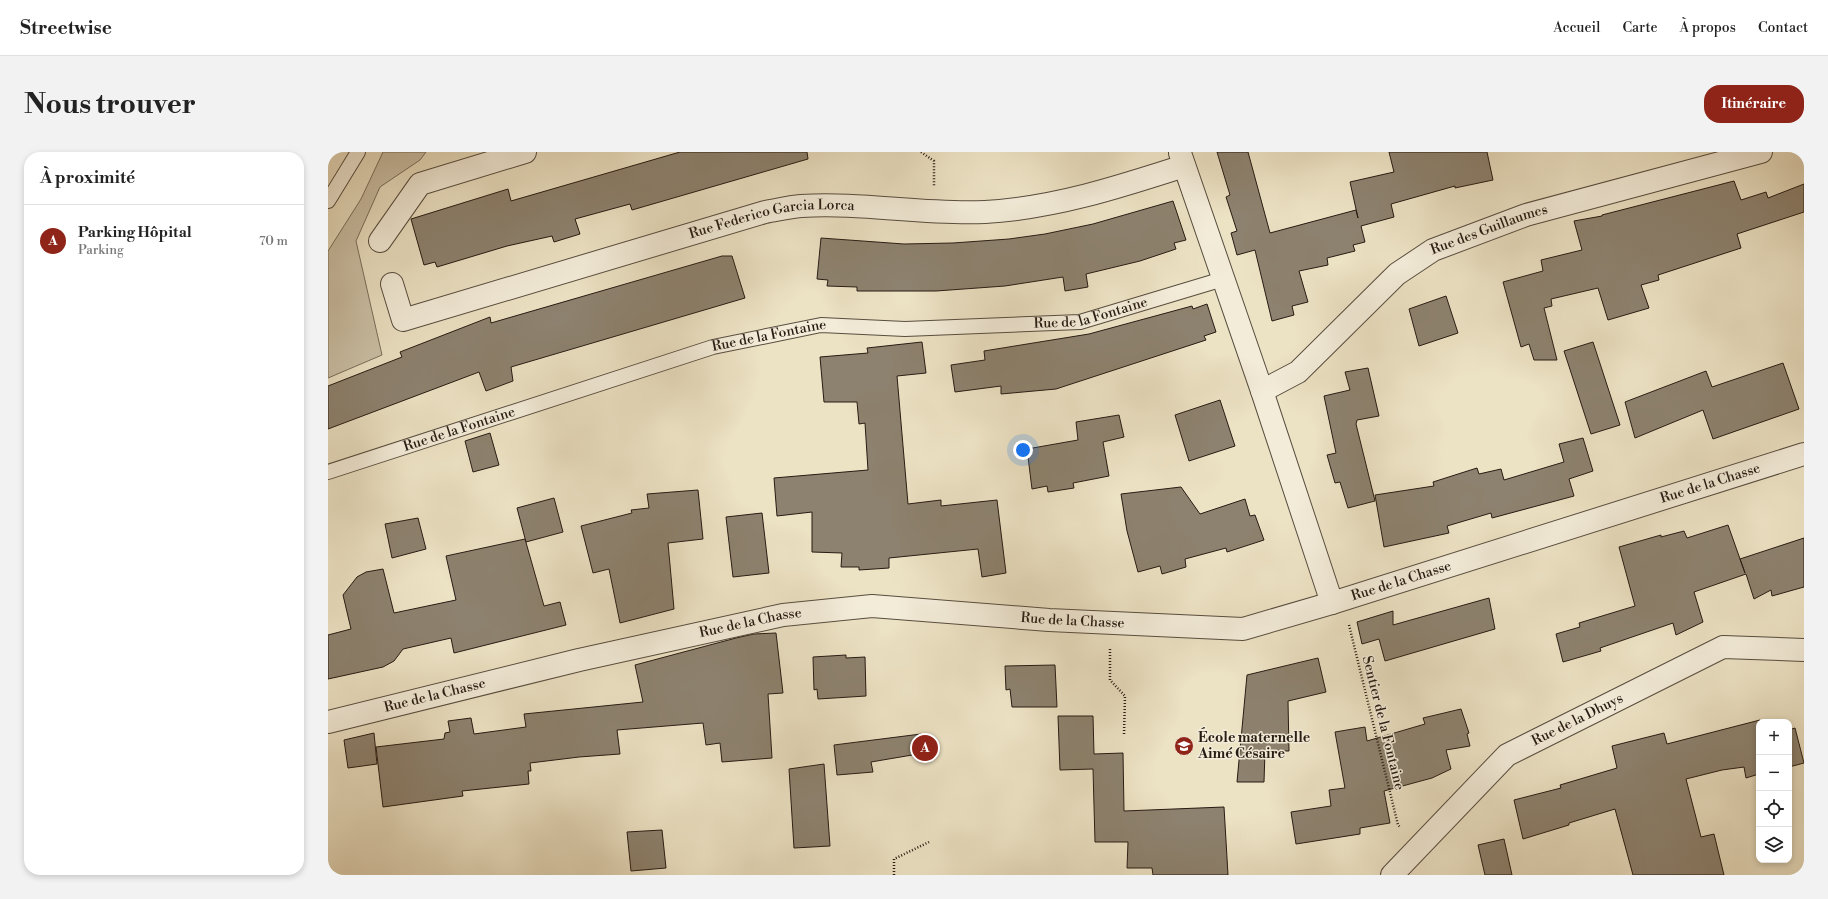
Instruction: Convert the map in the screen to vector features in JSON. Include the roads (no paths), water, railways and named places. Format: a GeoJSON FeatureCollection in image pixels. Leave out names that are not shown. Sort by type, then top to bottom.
{"type":"FeatureCollection","features":[{"type":"Feature","properties":{"kind":"street"},"geometry":{"type":"LineString","coordinates":[[380,241],[420,184],[525,152]]}},
{"type":"Feature","properties":{"kind":"street","name":"Rue des Guillaumes"},"geometry":{"type":"LineString","coordinates":[[1262,391],[1276,385],[1298,372],[1397,274],[1433,250],[1526,215],[1761,152]]}},
{"type":"Feature","properties":{"kind":"street"},"geometry":{"type":"LineString","coordinates":[[1182,159],[1262,391],[1332,603]]}},
{"type":"Feature","properties":{"kind":"street","name":"Rue Federico Garcia Lorca"},"geometry":{"type":"LineString","coordinates":[[392,284],[403,320],[765,212],[800,206],[835,206],[934,212],[986,212],[1052,203],[1108,191],[1182,159]]}},
{"type":"Feature","properties":{"kind":"street","name":"Rue de la Chasse"},"geometry":{"type":"LineString","coordinates":[[328,722],[579,660],[782,615],[872,606],[1049,620],[1243,629],[1332,603],[1804,454]]}},
{"type":"Feature","properties":{"kind":"street","name":"Rue de la Dhuys"},"geometry":{"type":"LineString","coordinates":[[1392,875],[1507,755],[1723,647],[1804,650]]}},
{"type":"Feature","properties":{"kind":"lane"},"geometry":{"type":"LineString","coordinates":[[328,201],[358,152]]}},
{"type":"Feature","properties":{"kind":"lane","name":"Rue de la Fontaine"},"geometry":{"type":"LineString","coordinates":[[328,472],[713,346],[821,325],[905,328],[1080,322],[1223,279]]}},
{"type":"Feature","properties":{"kind":"place","name":"École maternelle Aimé Césaire"},"geometry":{"type":"Point","coordinates":[1184,746]}},
{"type":"Feature","properties":{"kind":"place","name":"Parking Hôpital"},"geometry":{"type":"Point","coordinates":[925,748]}}]}
